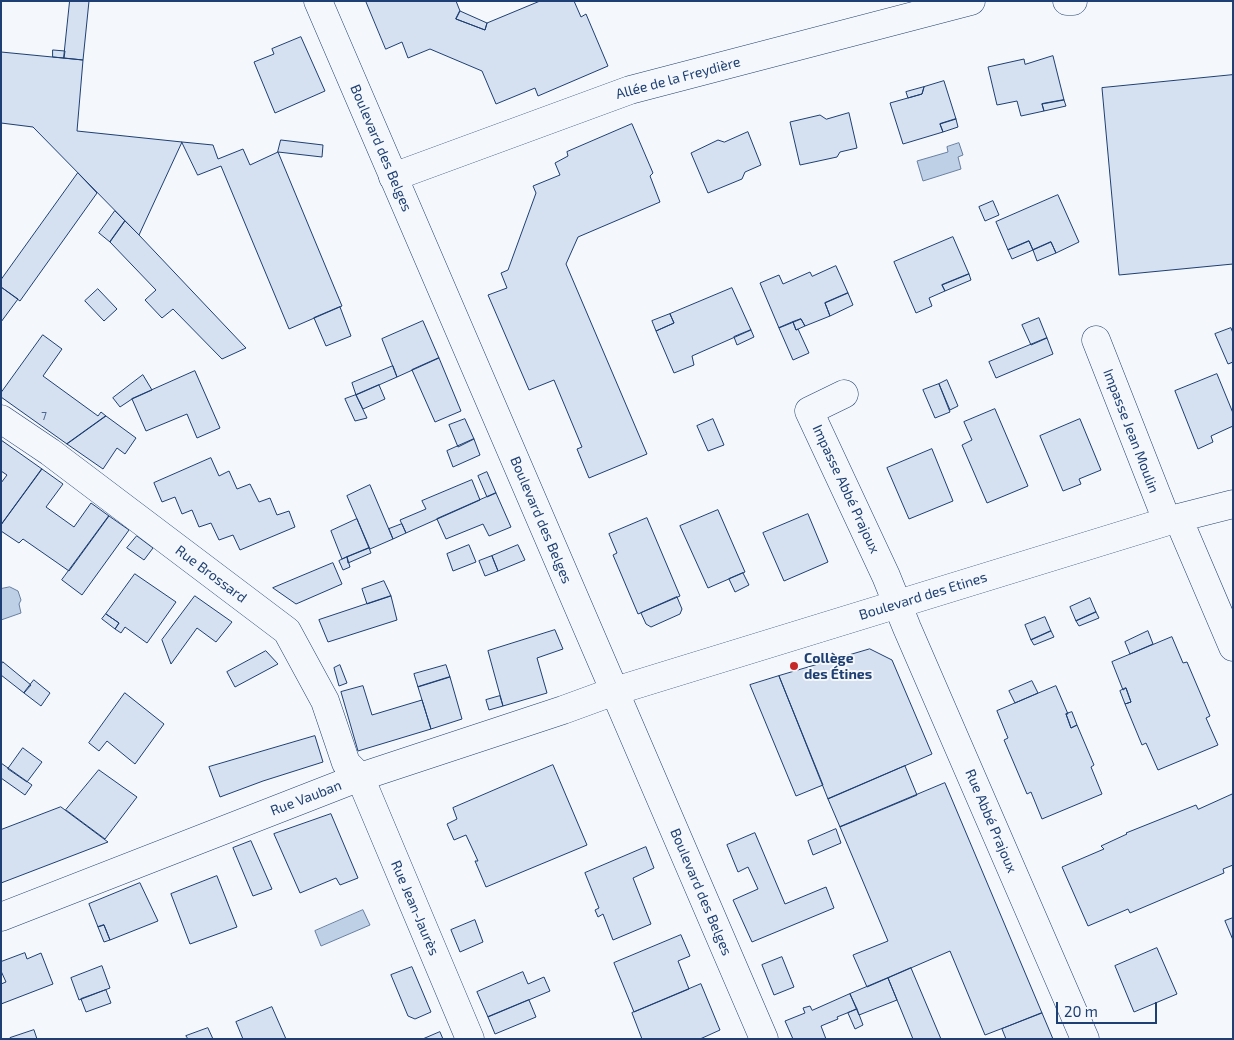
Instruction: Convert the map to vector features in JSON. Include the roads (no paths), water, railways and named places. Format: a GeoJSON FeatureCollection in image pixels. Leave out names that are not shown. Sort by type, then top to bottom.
{"type":"FeatureCollection","features":[{"type":"Feature","properties":{"kind":"street","name":"Boulevard des Belges"},"geometry":{"type":"LineString","coordinates":[[318,1],[764,1039]]}},
{"type":"Feature","properties":{"kind":"street","name":"Allée de la Freydière"},"geometry":{"type":"LineString","coordinates":[[393,176],[630,90],[971,1]]}},
{"type":"Feature","properties":{"kind":"street"},"geometry":{"type":"LineString","coordinates":[[1067,1],[1072,1]]}},
{"type":"Feature","properties":{"kind":"street","name":"Impasse Jean Moulin"},"geometry":{"type":"LineString","coordinates":[[1096,340],[1172,520],[1233,646]]}},
{"type":"Feature","properties":{"kind":"street","name":"Impasse Abbé Prajoux"},"geometry":{"type":"LineString","coordinates":[[844,394],[809,411],[886,576],[897,604]]}},
{"type":"Feature","properties":{"kind":"street","name":"Rue Brossard"},"geometry":{"type":"LineString","coordinates":[[1,419],[50,452],[287,631],[325,701],[346,763],[360,777]]}},
{"type":"Feature","properties":{"kind":"street","name":"Boulevard des Etines"},"geometry":{"type":"LineString","coordinates":[[615,691],[1172,520],[1233,504]]}},
{"type":"Feature","properties":{"kind":"street","name":"Rue Abbé Prajoux"},"geometry":{"type":"LineString","coordinates":[[897,604],[1085,1039]]}},
{"type":"Feature","properties":{"kind":"street","name":"Rue Vauban"},"geometry":{"type":"LineString","coordinates":[[1,917],[360,777],[615,691]]}},
{"type":"Feature","properties":{"kind":"street","name":"Rue Jean-Jaurès"},"geometry":{"type":"LineString","coordinates":[[360,777],[470,1039]]}},
{"type":"Feature","properties":{"kind":"water"},"geometry":{"type":"Polygon","coordinates":[[[959,143],[963,155],[958,157],[961,169],[923,181],[917,161],[948,152],[947,147],[959,143]]]}},
{"type":"Feature","properties":{"kind":"water"},"geometry":{"type":"Polygon","coordinates":[[[10,587],[18,591],[21,600],[19,604],[21,613],[1,620],[1,589],[10,587]]]}},
{"type":"Feature","properties":{"kind":"water"},"geometry":{"type":"Polygon","coordinates":[[[363,910],[370,925],[321,946],[315,931],[363,910]]]}},
{"type":"Feature","properties":{"kind":"place","name":"Collège des Étines"},"geometry":{"type":"Point","coordinates":[794,666]}}]}
